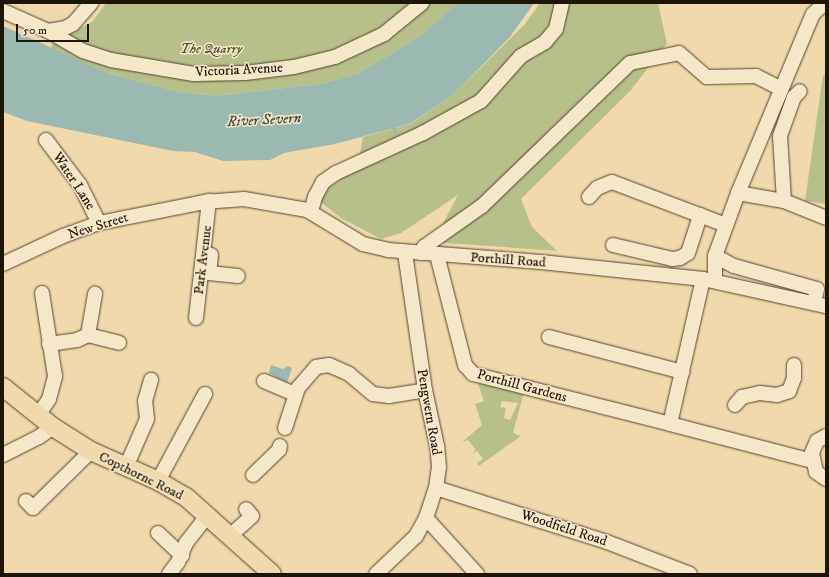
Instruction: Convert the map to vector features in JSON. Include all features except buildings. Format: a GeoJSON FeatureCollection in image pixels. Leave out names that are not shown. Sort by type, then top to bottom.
{"type":"FeatureCollection","features":[{"type":"Feature","properties":{"kind":"main road","name":"Copthorne Road"},"geometry":{"type":"LineString","coordinates":[[3,386],[53,427],[91,451],[158,481],[186,497],[232,535],[272,574]]}},
{"type":"Feature","properties":{"kind":"street"},"geometry":{"type":"LineString","coordinates":[[48,31],[65,28],[72,24],[91,3]]}},
{"type":"Feature","properties":{"kind":"street","name":"Victoria Avenue"},"geometry":{"type":"LineString","coordinates":[[3,11],[48,31],[83,50],[111,60],[194,74],[245,73],[294,67],[335,57],[384,34],[422,3]]}},
{"type":"Feature","properties":{"kind":"street"},"geometry":{"type":"LineString","coordinates":[[311,211],[315,197],[324,182],[336,173],[422,133],[481,101],[521,56],[545,42],[556,29],[562,3]]}},
{"type":"Feature","properties":{"kind":"street"},"geometry":{"type":"LineString","coordinates":[[670,424],[682,372],[715,256],[738,192],[813,14],[825,3]]}},
{"type":"Feature","properties":{"kind":"street"},"geometry":{"type":"LineString","coordinates":[[421,253],[424,247],[482,206],[630,63],[679,53],[707,77],[756,76],[781,89]]}},
{"type":"Feature","properties":{"kind":"street"},"geometry":{"type":"LineString","coordinates":[[784,202],[780,136],[794,97],[800,91]]}},
{"type":"Feature","properties":{"kind":"street","name":"Water Lane"},"geometry":{"type":"LineString","coordinates":[[46,140],[58,152],[80,185],[99,223]]}},
{"type":"Feature","properties":{"kind":"street"},"geometry":{"type":"LineString","coordinates":[[589,197],[597,188],[612,182],[726,225]]}},
{"type":"Feature","properties":{"kind":"street"},"geometry":{"type":"LineString","coordinates":[[738,192],[784,202],[826,218]]}},
{"type":"Feature","properties":{"kind":"street","name":"Porthill Road"},"geometry":{"type":"LineString","coordinates":[[208,202],[244,199],[292,206],[311,211],[363,244],[405,253],[541,262],[709,280],[820,305]]}},
{"type":"Feature","properties":{"kind":"street"},"geometry":{"type":"LineString","coordinates":[[208,202],[209,273],[238,276]]}},
{"type":"Feature","properties":{"kind":"street","name":"New Street"},"geometry":{"type":"LineString","coordinates":[[3,264],[63,236],[99,223],[208,202]]}},
{"type":"Feature","properties":{"kind":"street","name":"Park Avenue"},"geometry":{"type":"LineString","coordinates":[[196,318],[208,202]]}},
{"type":"Feature","properties":{"kind":"street"},"geometry":{"type":"LineString","coordinates":[[613,244],[672,259],[680,258],[688,253],[700,215]]}},
{"type":"Feature","properties":{"kind":"street","name":"Pengwern Road"},"geometry":{"type":"LineString","coordinates":[[376,574],[416,536],[426,518],[436,488],[437,446],[425,390],[405,253]]}},
{"type":"Feature","properties":{"kind":"street","name":"Porthill Gardens"},"geometry":{"type":"LineString","coordinates":[[437,255],[465,365],[473,374],[812,461]]}},
{"type":"Feature","properties":{"kind":"street"},"geometry":{"type":"LineString","coordinates":[[715,256],[734,266],[817,289],[820,305]]}},
{"type":"Feature","properties":{"kind":"street"},"geometry":{"type":"LineString","coordinates":[[38,415],[49,399],[56,376],[49,344],[42,293]]}},
{"type":"Feature","properties":{"kind":"street"},"geometry":{"type":"LineString","coordinates":[[88,335],[95,294]]}},
{"type":"Feature","properties":{"kind":"street"},"geometry":{"type":"LineString","coordinates":[[49,344],[77,340],[88,335],[119,343]]}},
{"type":"Feature","properties":{"kind":"street"},"geometry":{"type":"LineString","coordinates":[[549,337],[682,372]]}},
{"type":"Feature","properties":{"kind":"street"},"geometry":{"type":"LineString","coordinates":[[286,426],[295,394],[306,377],[316,367],[330,365],[348,374],[366,395],[373,394],[389,396],[425,390]]}},
{"type":"Feature","properties":{"kind":"street"},"geometry":{"type":"LineString","coordinates":[[735,405],[742,397],[760,393],[777,395],[789,391],[794,378],[794,365]]}},
{"type":"Feature","properties":{"kind":"street"},"geometry":{"type":"LineString","coordinates":[[126,467],[147,419],[145,402],[151,380]]}},
{"type":"Feature","properties":{"kind":"street"},"geometry":{"type":"LineString","coordinates":[[264,381],[295,394]]}},
{"type":"Feature","properties":{"kind":"street"},"geometry":{"type":"LineString","coordinates":[[158,481],[205,394]]}},
{"type":"Feature","properties":{"kind":"street"},"geometry":{"type":"LineString","coordinates":[[3,455],[39,437],[53,427]]}},
{"type":"Feature","properties":{"kind":"street"},"geometry":{"type":"LineString","coordinates":[[826,436],[814,445],[812,461],[816,472],[826,478]]}},
{"type":"Feature","properties":{"kind":"street"},"geometry":{"type":"LineString","coordinates":[[253,475],[280,446]]}},
{"type":"Feature","properties":{"kind":"street"},"geometry":{"type":"LineString","coordinates":[[33,508],[91,451]]}},
{"type":"Feature","properties":{"kind":"street","name":"Woodfield Road"},"geometry":{"type":"LineString","coordinates":[[436,488],[607,542],[660,568],[690,574]]}},
{"type":"Feature","properties":{"kind":"street"},"geometry":{"type":"LineString","coordinates":[[232,535],[252,516],[246,509]]}},
{"type":"Feature","properties":{"kind":"street"},"geometry":{"type":"LineString","coordinates":[[169,574],[184,549],[208,515]]}},
{"type":"Feature","properties":{"kind":"street"},"geometry":{"type":"LineString","coordinates":[[426,518],[476,574]]}},
{"type":"Feature","properties":{"kind":"street"},"geometry":{"type":"LineString","coordinates":[[158,533],[184,549]]}},
{"type":"Feature","properties":{"kind":"green space","name":"The Quarry"},"geometry":{"type":"Polygon","coordinates":[[[106,3],[458,3],[419,37],[357,74],[320,84],[216,96],[179,92],[110,74],[50,48],[56,40],[92,22],[106,3]]]}},
{"type":"Feature","properties":{"kind":"green space"},"geometry":{"type":"Polygon","coordinates":[[[540,3],[658,3],[667,44],[630,91],[521,199],[532,227],[557,251],[433,242],[458,195],[401,233],[381,239],[341,218],[318,200],[329,188],[357,168],[363,137],[410,124],[454,94],[525,24],[540,3]]]}},
{"type":"Feature","properties":{"kind":"green space"},"geometry":{"type":"Polygon","coordinates":[[[823,75],[826,75],[826,204],[805,201],[823,75]]]}},
{"type":"Feature","properties":{"kind":"green space"},"geometry":{"type":"Polygon","coordinates":[[[476,378],[524,392],[513,433],[521,436],[479,466],[477,463],[483,459],[477,451],[472,454],[476,450],[468,440],[462,442],[482,425],[475,404],[484,401],[476,378]],[[502,401],[500,407],[506,408],[504,418],[510,420],[518,403],[502,401]]]}},
{"type":"Feature","properties":{"kind":"water","name":"River Severn"},"geometry":{"type":"Polygon","coordinates":[[[458,3],[534,3],[510,37],[454,94],[409,124],[335,144],[284,153],[270,160],[223,161],[195,152],[173,151],[27,121],[3,112],[3,26],[110,74],[179,92],[216,96],[320,84],[357,74],[419,37],[458,3]]]}},
{"type":"Feature","properties":{"kind":"water"},"geometry":{"type":"Polygon","coordinates":[[[271,365],[283,369],[288,366],[292,368],[287,383],[269,373],[271,365]]]}},
{"type":"Feature","properties":{"kind":"waterway"},"geometry":{"type":"LineString","coordinates":[[393,126],[395,134]]}}]}
